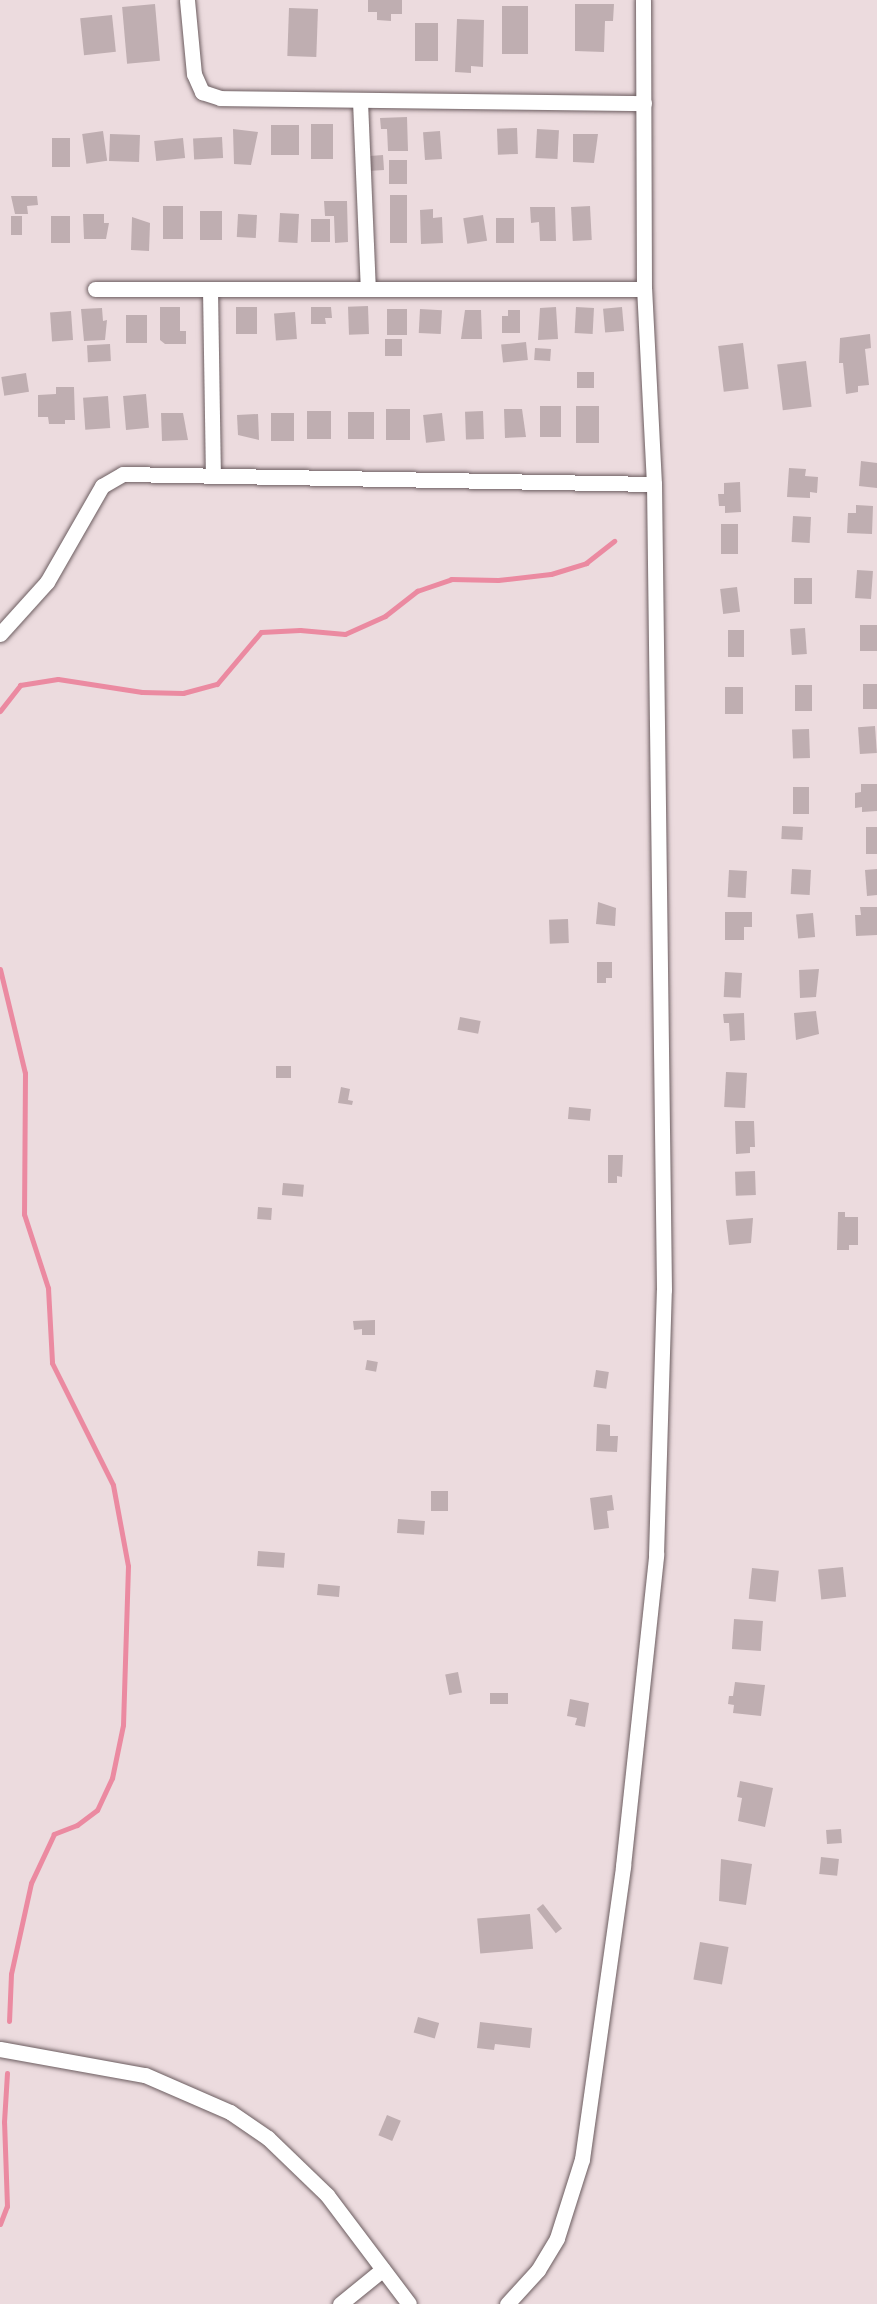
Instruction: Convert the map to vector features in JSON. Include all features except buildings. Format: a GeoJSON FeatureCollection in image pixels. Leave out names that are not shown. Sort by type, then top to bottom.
{"type":"FeatureCollection","features":[{"type":"Feature","properties":{"kind":"street"},"geometry":{"type":"LineString","coordinates":[[187,0],[194,74],[202,92],[220,98],[644,103]]}},
{"type":"Feature","properties":{"kind":"street"},"geometry":{"type":"LineString","coordinates":[[507,2304],[538,2270],[557,2238],[582,2159],[623,1866],[652,1616],[664,1290],[654,484],[644,290],[642,0]]}},
{"type":"Feature","properties":{"kind":"street"},"geometry":{"type":"LineString","coordinates":[[360,101],[368,288]]}},
{"type":"Feature","properties":{"kind":"street"},"geometry":{"type":"LineString","coordinates":[[95,289],[644,290]]}},
{"type":"Feature","properties":{"kind":"street"},"geometry":{"type":"LineString","coordinates":[[210,289],[213,473]]}},
{"type":"Feature","properties":{"kind":"street"},"geometry":{"type":"LineString","coordinates":[[0,634],[47,582],[102,486],[123,474],[213,473],[654,484]]}},
{"type":"Feature","properties":{"kind":"street"},"geometry":{"type":"LineString","coordinates":[[0,2049],[145,2074],[230,2112],[298,2164],[327,2194],[409,2304]]}},
{"type":"Feature","properties":{"kind":"street"},"geometry":{"type":"LineString","coordinates":[[340,2304],[383,2269]]}},
{"type":"Feature","properties":{"kind":"waterway"},"geometry":{"type":"LineString","coordinates":[[0,711],[20,685],[58,679],[142,692],[183,693],[217,684],[261,632],[300,630],[345,634],[385,616],[417,591],[451,579],[498,580],[551,574],[586,563],[614,541]]}},
{"type":"Feature","properties":{"kind":"waterway"},"geometry":{"type":"LineString","coordinates":[[0,969],[25,1073],[24,1214],[48,1288],[52,1363],[113,1485],[128,1566],[123,1725],[112,1778],[97,1810],[77,1825],[54,1834],[31,1883],[11,1974],[9,2021]]}},
{"type":"Feature","properties":{"kind":"waterway"},"geometry":{"type":"LineString","coordinates":[[0,2224],[7,2206],[4,2122],[7,2073]]}}]}
